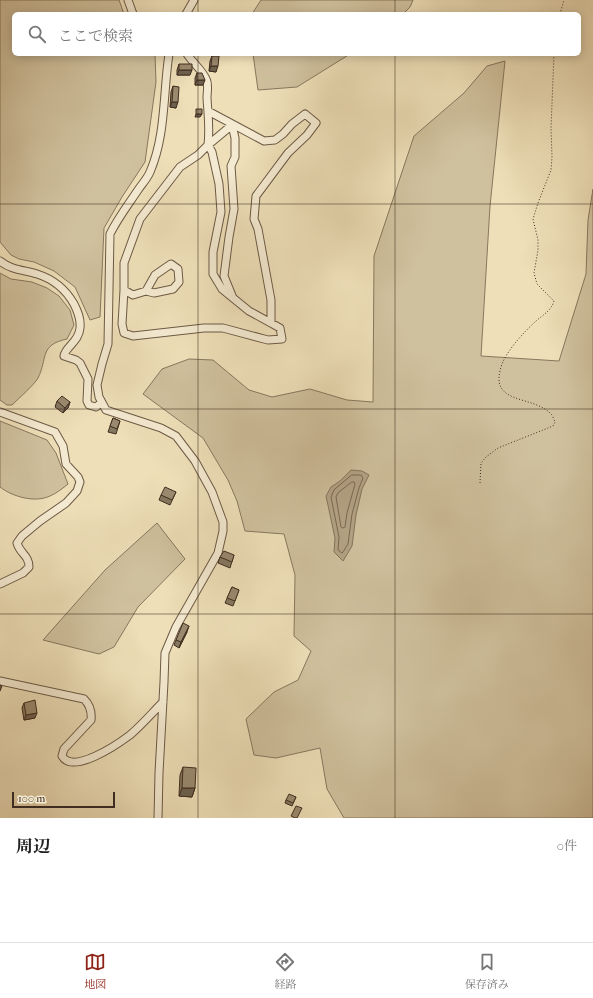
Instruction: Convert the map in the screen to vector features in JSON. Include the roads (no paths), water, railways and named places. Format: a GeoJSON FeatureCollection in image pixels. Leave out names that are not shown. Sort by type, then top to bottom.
{"type":"FeatureCollection","features":[{"type":"Feature","properties":{"kind":"street"},"geometry":{"type":"LineString","coordinates":[[128,0],[132,12]]}},
{"type":"Feature","properties":{"kind":"street"},"geometry":{"type":"LineString","coordinates":[[187,12],[194,0]]}},
{"type":"Feature","properties":{"kind":"street"},"geometry":{"type":"LineString","coordinates":[[158,818],[165,653],[176,627],[218,553],[223,531],[222,522],[212,492],[199,468],[184,445],[176,436],[160,428],[106,410],[98,397],[97,385],[108,344],[110,234],[116,221],[149,174],[157,152],[164,106],[169,56]]}},
{"type":"Feature","properties":{"kind":"street"},"geometry":{"type":"LineString","coordinates":[[189,56],[202,70],[207,81],[210,127],[208,145],[212,152],[219,184],[221,212],[213,252],[213,274],[222,289],[249,312],[280,328],[282,339],[268,340],[224,328],[204,328],[133,336],[124,333],[122,324],[124,264],[140,220],[180,167],[198,155],[208,145],[232,125]]}},
{"type":"Feature","properties":{"kind":"street"},"geometry":{"type":"LineString","coordinates":[[208,111],[264,141],[275,140],[305,114],[316,123],[307,135],[288,153],[256,196],[254,219],[258,229],[271,300],[271,323]]}},
{"type":"Feature","properties":{"kind":"street"},"geometry":{"type":"LineString","coordinates":[[232,125],[236,138],[235,157],[230,166],[234,209],[228,237],[224,276],[233,298]]}},
{"type":"Feature","properties":{"kind":"street"},"geometry":{"type":"LineString","coordinates":[[0,261],[6,266],[16,270],[38,274],[53,281],[70,297],[78,313],[81,325],[78,337],[64,356],[80,363],[88,379],[87,401],[89,405],[96,407],[101,403]]}},
{"type":"Feature","properties":{"kind":"street"},"geometry":{"type":"LineString","coordinates":[[124,290],[133,295],[146,291],[154,293],[172,289],[180,282],[178,269],[171,264],[155,275],[146,291]]}},
{"type":"Feature","properties":{"kind":"street"},"geometry":{"type":"LineString","coordinates":[[0,412],[55,432],[63,446],[66,464],[78,477],[80,482],[77,491],[66,503],[40,521],[22,536],[18,543],[18,548],[29,560],[29,567],[23,573],[0,584]]}},
{"type":"Feature","properties":{"kind":"street"},"geometry":{"type":"LineString","coordinates":[[0,681],[84,699],[89,705],[92,714],[91,720],[64,749],[62,756],[69,762],[77,763],[91,758],[115,745],[130,734],[163,702]]}},
{"type":"Feature","properties":{"kind":"water"},"geometry":{"type":"Polygon","coordinates":[[[351,470],[362,471],[369,475],[362,489],[356,515],[352,546],[343,561],[334,552],[335,538],[326,496],[331,487],[340,481],[351,470]]]}}]}
